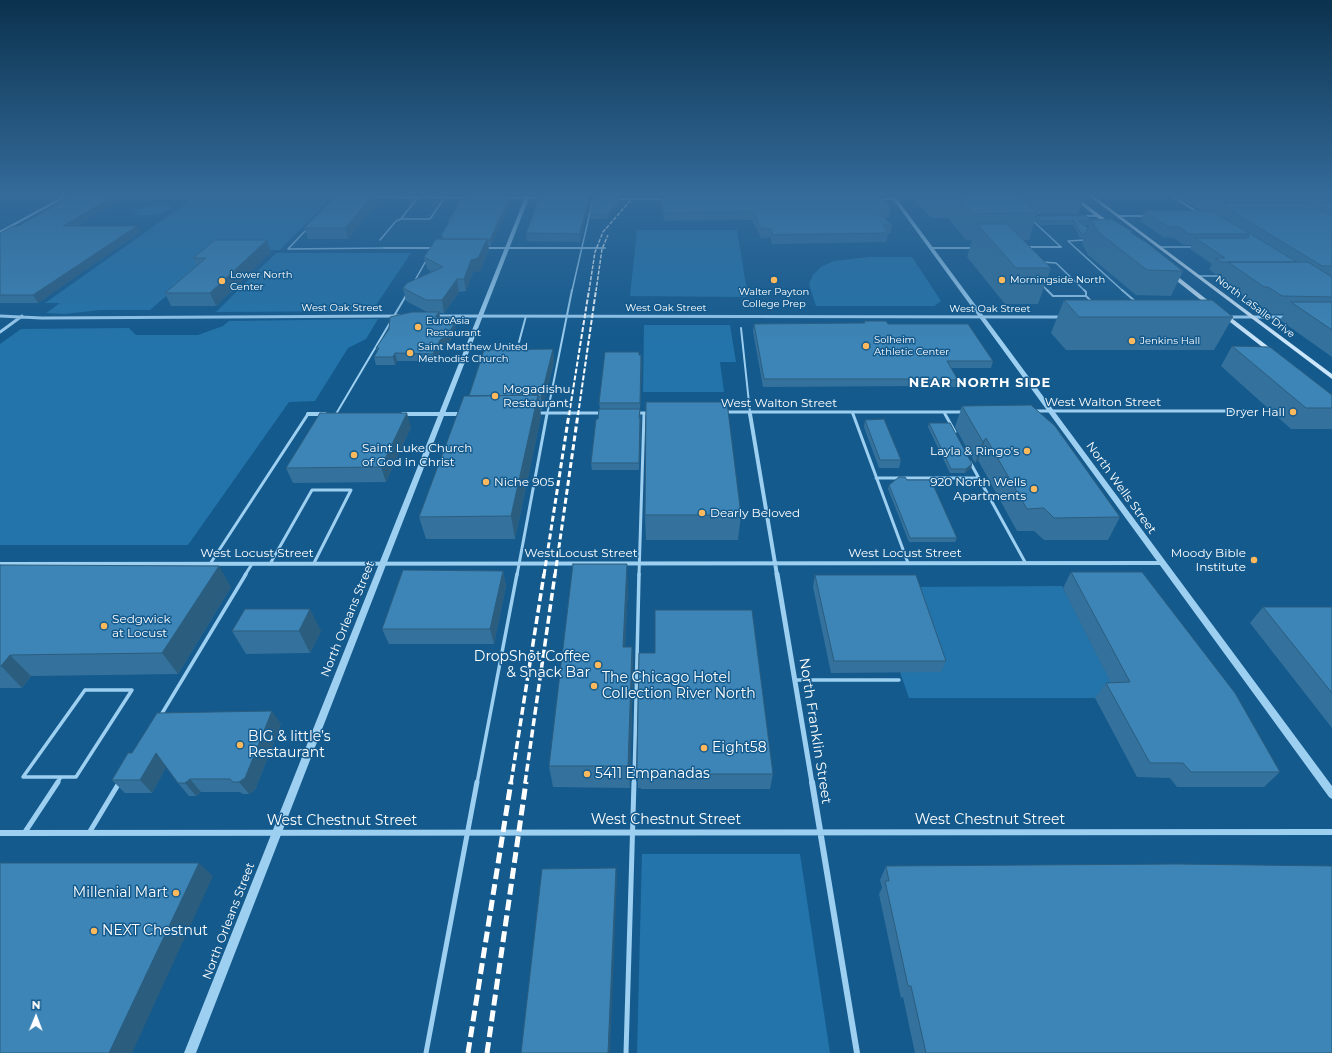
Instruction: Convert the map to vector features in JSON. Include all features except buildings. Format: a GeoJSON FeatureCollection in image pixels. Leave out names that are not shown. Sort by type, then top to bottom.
{"type":"FeatureCollection","features":[{"type":"Feature","properties":{"kind":"main road","name":"North LaSalle Drive"},"geometry":{"type":"LineString","coordinates":[[1155,244],[1331,375]]}},
{"type":"Feature","properties":{"kind":"main road"},"geometry":{"type":"LineString","coordinates":[[1164,269],[1223,317],[1278,358]]}},
{"type":"Feature","properties":{"kind":"street","name":"North Orleans Street"},"geometry":{"type":"LineString","coordinates":[[190,1053],[509,244]]}},
{"type":"Feature","properties":{"kind":"street","name":"North Wells Street"},"geometry":{"type":"LineString","coordinates":[[928,244],[1332,794]]}},
{"type":"Feature","properties":{"kind":"street"},"geometry":{"type":"LineString","coordinates":[[1021,248],[1060,247]]}},
{"type":"Feature","properties":{"kind":"street"},"geometry":{"type":"LineString","coordinates":[[384,248],[442,248]]}},
{"type":"Feature","properties":{"kind":"street"},"geometry":{"type":"LineString","coordinates":[[479,248],[605,248]]}},
{"type":"Feature","properties":{"kind":"street"},"geometry":{"type":"LineString","coordinates":[[931,248],[981,248]]}},
{"type":"Feature","properties":{"kind":"street","name":"West Oak Street"},"geometry":{"type":"LineString","coordinates":[[0,316],[42,318],[401,316]]}},
{"type":"Feature","properties":{"kind":"street"},"geometry":{"type":"LineString","coordinates":[[0,332],[23,316]]}},
{"type":"Feature","properties":{"kind":"street","name":"West Oak Street"},"geometry":{"type":"LineString","coordinates":[[432,316],[1062,317]]}},
{"type":"Feature","properties":{"kind":"street"},"geometry":{"type":"LineString","coordinates":[[1223,317],[1293,317]]}},
{"type":"Feature","properties":{"kind":"street","name":"West Walton Street"},"geometry":{"type":"LineString","coordinates":[[1029,411],[1251,410]]}},
{"type":"Feature","properties":{"kind":"street","name":"West Walton Street"},"geometry":{"type":"LineString","coordinates":[[721,412],[967,412]]}},
{"type":"Feature","properties":{"kind":"street","name":"North Franklin Street"},"geometry":{"type":"LineString","coordinates":[[750,412],[857,1053]]}},
{"type":"Feature","properties":{"kind":"street"},"geometry":{"type":"LineString","coordinates":[[534,413],[604,413]]}},
{"type":"Feature","properties":{"kind":"street"},"geometry":{"type":"LineString","coordinates":[[628,413],[652,413]]}},
{"type":"Feature","properties":{"kind":"street"},"geometry":{"type":"LineString","coordinates":[[308,414],[344,414]]}},
{"type":"Feature","properties":{"kind":"street"},"geometry":{"type":"LineString","coordinates":[[396,414],[467,414]]}},
{"type":"Feature","properties":{"kind":"street","name":"West Locust Street"},"geometry":{"type":"LineString","coordinates":[[0,564],[1162,563]]}},
{"type":"Feature","properties":{"kind":"street","name":"West Chestnut Street"},"geometry":{"type":"LineString","coordinates":[[0,833],[1332,832]]}},
{"type":"Feature","properties":{"kind":"lane"},"geometry":{"type":"LineString","coordinates":[[293,244],[288,249],[384,248]]}},
{"type":"Feature","properties":{"kind":"lane"},"geometry":{"type":"LineString","coordinates":[[431,252],[436,244]]}},
{"type":"Feature","properties":{"kind":"lane"},"geometry":{"type":"LineString","coordinates":[[426,1053],[549,413],[566,316],[582,244]]}},
{"type":"Feature","properties":{"kind":"lane"},"geometry":{"type":"LineString","coordinates":[[1057,244],[1060,247]]}},
{"type":"Feature","properties":{"kind":"lane"},"geometry":{"type":"LineString","coordinates":[[1072,244],[1138,303]]}},
{"type":"Feature","properties":{"kind":"lane"},"geometry":{"type":"LineString","coordinates":[[1159,247],[1196,247]]}},
{"type":"Feature","properties":{"kind":"lane"},"geometry":{"type":"LineString","coordinates":[[411,287],[427,259]]}},
{"type":"Feature","properties":{"kind":"lane"},"geometry":{"type":"LineString","coordinates":[[1041,262],[1056,263],[1086,292],[1086,296],[1097,307]]}},
{"type":"Feature","properties":{"kind":"lane"},"geometry":{"type":"LineString","coordinates":[[1198,276],[1229,276]]}},
{"type":"Feature","properties":{"kind":"lane"},"geometry":{"type":"LineString","coordinates":[[1042,284],[1053,296],[1086,296]]}},
{"type":"Feature","properties":{"kind":"lane"},"geometry":{"type":"LineString","coordinates":[[336,414],[407,294]]}},
{"type":"Feature","properties":{"kind":"lane"},"geometry":{"type":"LineString","coordinates":[[519,342],[526,316]]}},
{"type":"Feature","properties":{"kind":"lane"},"geometry":{"type":"LineString","coordinates":[[741,328],[750,412]]}},
{"type":"Feature","properties":{"kind":"lane"},"geometry":{"type":"LineString","coordinates":[[852,412],[908,563]]}},
{"type":"Feature","properties":{"kind":"lane"},"geometry":{"type":"LineString","coordinates":[[944,412],[957,437]]}},
{"type":"Feature","properties":{"kind":"lane"},"geometry":{"type":"LineString","coordinates":[[626,1053],[644,413]]}},
{"type":"Feature","properties":{"kind":"lane"},"geometry":{"type":"LineString","coordinates":[[210,564],[308,414]]}},
{"type":"Feature","properties":{"kind":"lane"},"geometry":{"type":"LineString","coordinates":[[968,457],[1025,562]]}},
{"type":"Feature","properties":{"kind":"lane"},"geometry":{"type":"LineString","coordinates":[[876,478],[979,478]]}},
{"type":"Feature","properties":{"kind":"lane"},"geometry":{"type":"LineString","coordinates":[[270,564],[312,490],[351,490],[314,563]]}},
{"type":"Feature","properties":{"kind":"lane"},"geometry":{"type":"LineString","coordinates":[[160,716],[252,564]]}},
{"type":"Feature","properties":{"kind":"lane"},"geometry":{"type":"LineString","coordinates":[[795,680],[899,680]]}},
{"type":"Feature","properties":{"kind":"lane"},"geometry":{"type":"LineString","coordinates":[[85,690],[132,690],[76,777],[61,777],[23,777],[85,690]]}},
{"type":"Feature","properties":{"kind":"lane"},"geometry":{"type":"LineString","coordinates":[[24,833],[61,777]]}},
{"type":"Feature","properties":{"kind":"lane"},"geometry":{"type":"LineString","coordinates":[[89,833],[123,777]]}},
{"type":"Feature","properties":{"kind":"shaded area"},"geometry":{"type":"Polygon","coordinates":[[[128,244],[286,244],[280,250],[220,250],[150,310],[100,310],[65,314],[46,313],[60,303],[45,303],[128,244]]]}},
{"type":"Feature","properties":{"kind":"shaded area"},"geometry":{"type":"Polygon","coordinates":[[[636,244],[739,244],[748,297],[630,296],[636,244]]]}},
{"type":"Feature","properties":{"kind":"shaded area"},"geometry":{"type":"Polygon","coordinates":[[[276,253],[411,253],[372,311],[216,312],[276,253]]]}},
{"type":"Feature","properties":{"kind":"shaded area"},"geometry":{"type":"Polygon","coordinates":[[[869,257],[912,257],[941,301],[934,306],[816,306],[809,284],[813,275],[821,267],[834,261],[869,257]]]}},
{"type":"Feature","properties":{"kind":"shaded area"},"geometry":{"type":"Polygon","coordinates":[[[378,319],[366,339],[348,348],[315,401],[289,402],[188,545],[0,545],[0,344],[21,329],[129,328],[136,335],[198,335],[223,326],[229,321],[378,319]]]}},
{"type":"Feature","properties":{"kind":"shaded area"},"geometry":{"type":"Polygon","coordinates":[[[644,325],[730,325],[736,362],[720,362],[724,392],[643,392],[644,325]]]}},
{"type":"Feature","properties":{"kind":"shaded area"},"geometry":{"type":"Polygon","coordinates":[[[1062,586],[1119,698],[909,698],[900,672],[912,587],[1062,586]]]}},
{"type":"Feature","properties":{"kind":"shaded area"},"geometry":{"type":"Polygon","coordinates":[[[642,854],[800,854],[830,1053],[637,1053],[642,854]]]}},
{"type":"Feature","properties":{"kind":"railway"},"geometry":{"type":"LineString","coordinates":[[589,291],[595,252],[598,244]]}},
{"type":"Feature","properties":{"kind":"railway"},"geometry":{"type":"LineString","coordinates":[[596,291],[602,249],[604,244]]}},
{"type":"Feature","properties":{"kind":"railway"},"geometry":{"type":"LineString","coordinates":[[569,415],[589,290]]}},
{"type":"Feature","properties":{"kind":"railway"},"geometry":{"type":"LineString","coordinates":[[578,415],[596,290]]}},
{"type":"Feature","properties":{"kind":"railway"},"geometry":{"type":"LineString","coordinates":[[544,575],[569,414]]}},
{"type":"Feature","properties":{"kind":"railway"},"geometry":{"type":"LineString","coordinates":[[555,575],[578,414]]}},
{"type":"Feature","properties":{"kind":"railway"},"geometry":{"type":"LineString","coordinates":[[511,783],[544,574]]}},
{"type":"Feature","properties":{"kind":"railway"},"geometry":{"type":"LineString","coordinates":[[525,783],[555,574]]}},
{"type":"Feature","properties":{"kind":"railway"},"geometry":{"type":"LineString","coordinates":[[468,1053],[511,782]]}},
{"type":"Feature","properties":{"kind":"railway"},"geometry":{"type":"LineString","coordinates":[[487,1053],[526,782]]}},
{"type":"Feature","properties":{"kind":"place","name":"Walter Payton College Prep"},"geometry":{"type":"Point","coordinates":[774,280]}},
{"type":"Feature","properties":{"kind":"place","name":"Morningside North"},"geometry":{"type":"Point","coordinates":[1002,280]}},
{"type":"Feature","properties":{"kind":"place","name":"Lower North Center"},"geometry":{"type":"Point","coordinates":[222,281]}},
{"type":"Feature","properties":{"kind":"place","name":"EuroAsia Restaurant"},"geometry":{"type":"Point","coordinates":[418,327]}},
{"type":"Feature","properties":{"kind":"place","name":"Jenkins Hall"},"geometry":{"type":"Point","coordinates":[1132,341]}},
{"type":"Feature","properties":{"kind":"place","name":"Solheim Athletic Center"},"geometry":{"type":"Point","coordinates":[866,346]}},
{"type":"Feature","properties":{"kind":"place","name":"Saint Matthew United Methodist Church"},"geometry":{"type":"Point","coordinates":[410,353]}},
{"type":"Feature","properties":{"kind":"place","name":"Mogadishu Restaurant"},"geometry":{"type":"Point","coordinates":[495,396]}},
{"type":"Feature","properties":{"kind":"place","name":"Dryer Hall"},"geometry":{"type":"Point","coordinates":[1293,412]}},
{"type":"Feature","properties":{"kind":"place","name":"Layla & Ringo's"},"geometry":{"type":"Point","coordinates":[1027,451]}},
{"type":"Feature","properties":{"kind":"place","name":"Saint Luke Church of God in Christ"},"geometry":{"type":"Point","coordinates":[354,455]}},
{"type":"Feature","properties":{"kind":"place","name":"Niche 905"},"geometry":{"type":"Point","coordinates":[486,482]}},
{"type":"Feature","properties":{"kind":"place","name":"920 North Wells Apartments"},"geometry":{"type":"Point","coordinates":[1034,489]}},
{"type":"Feature","properties":{"kind":"place","name":"Dearly Beloved"},"geometry":{"type":"Point","coordinates":[702,513]}},
{"type":"Feature","properties":{"kind":"place","name":"Moody Bible Institute"},"geometry":{"type":"Point","coordinates":[1254,560]}},
{"type":"Feature","properties":{"kind":"place","name":"Sedgwick at Locust"},"geometry":{"type":"Point","coordinates":[104,626]}},
{"type":"Feature","properties":{"kind":"place","name":"DropShot Coffee & Snack Bar"},"geometry":{"type":"Point","coordinates":[598,665]}},
{"type":"Feature","properties":{"kind":"place","name":"The Chicago Hotel Collection River North"},"geometry":{"type":"Point","coordinates":[594,686]}},
{"type":"Feature","properties":{"kind":"place","name":"BIG & little’s Restaurant"},"geometry":{"type":"Point","coordinates":[240,745]}},
{"type":"Feature","properties":{"kind":"place","name":"Eight58"},"geometry":{"type":"Point","coordinates":[704,748]}},
{"type":"Feature","properties":{"kind":"place","name":"5411 Empanadas"},"geometry":{"type":"Point","coordinates":[587,774]}},
{"type":"Feature","properties":{"kind":"place","name":"Millenial Mart"},"geometry":{"type":"Point","coordinates":[176,893]}},
{"type":"Feature","properties":{"kind":"place","name":"NEXT Chestnut"},"geometry":{"type":"Point","coordinates":[94,931]}},
{"type":"Feature","properties":{"kind":"district","name":"NEAR NORTH SIDE"},"geometry":{"type":"Point","coordinates":[980,383]}}]}
